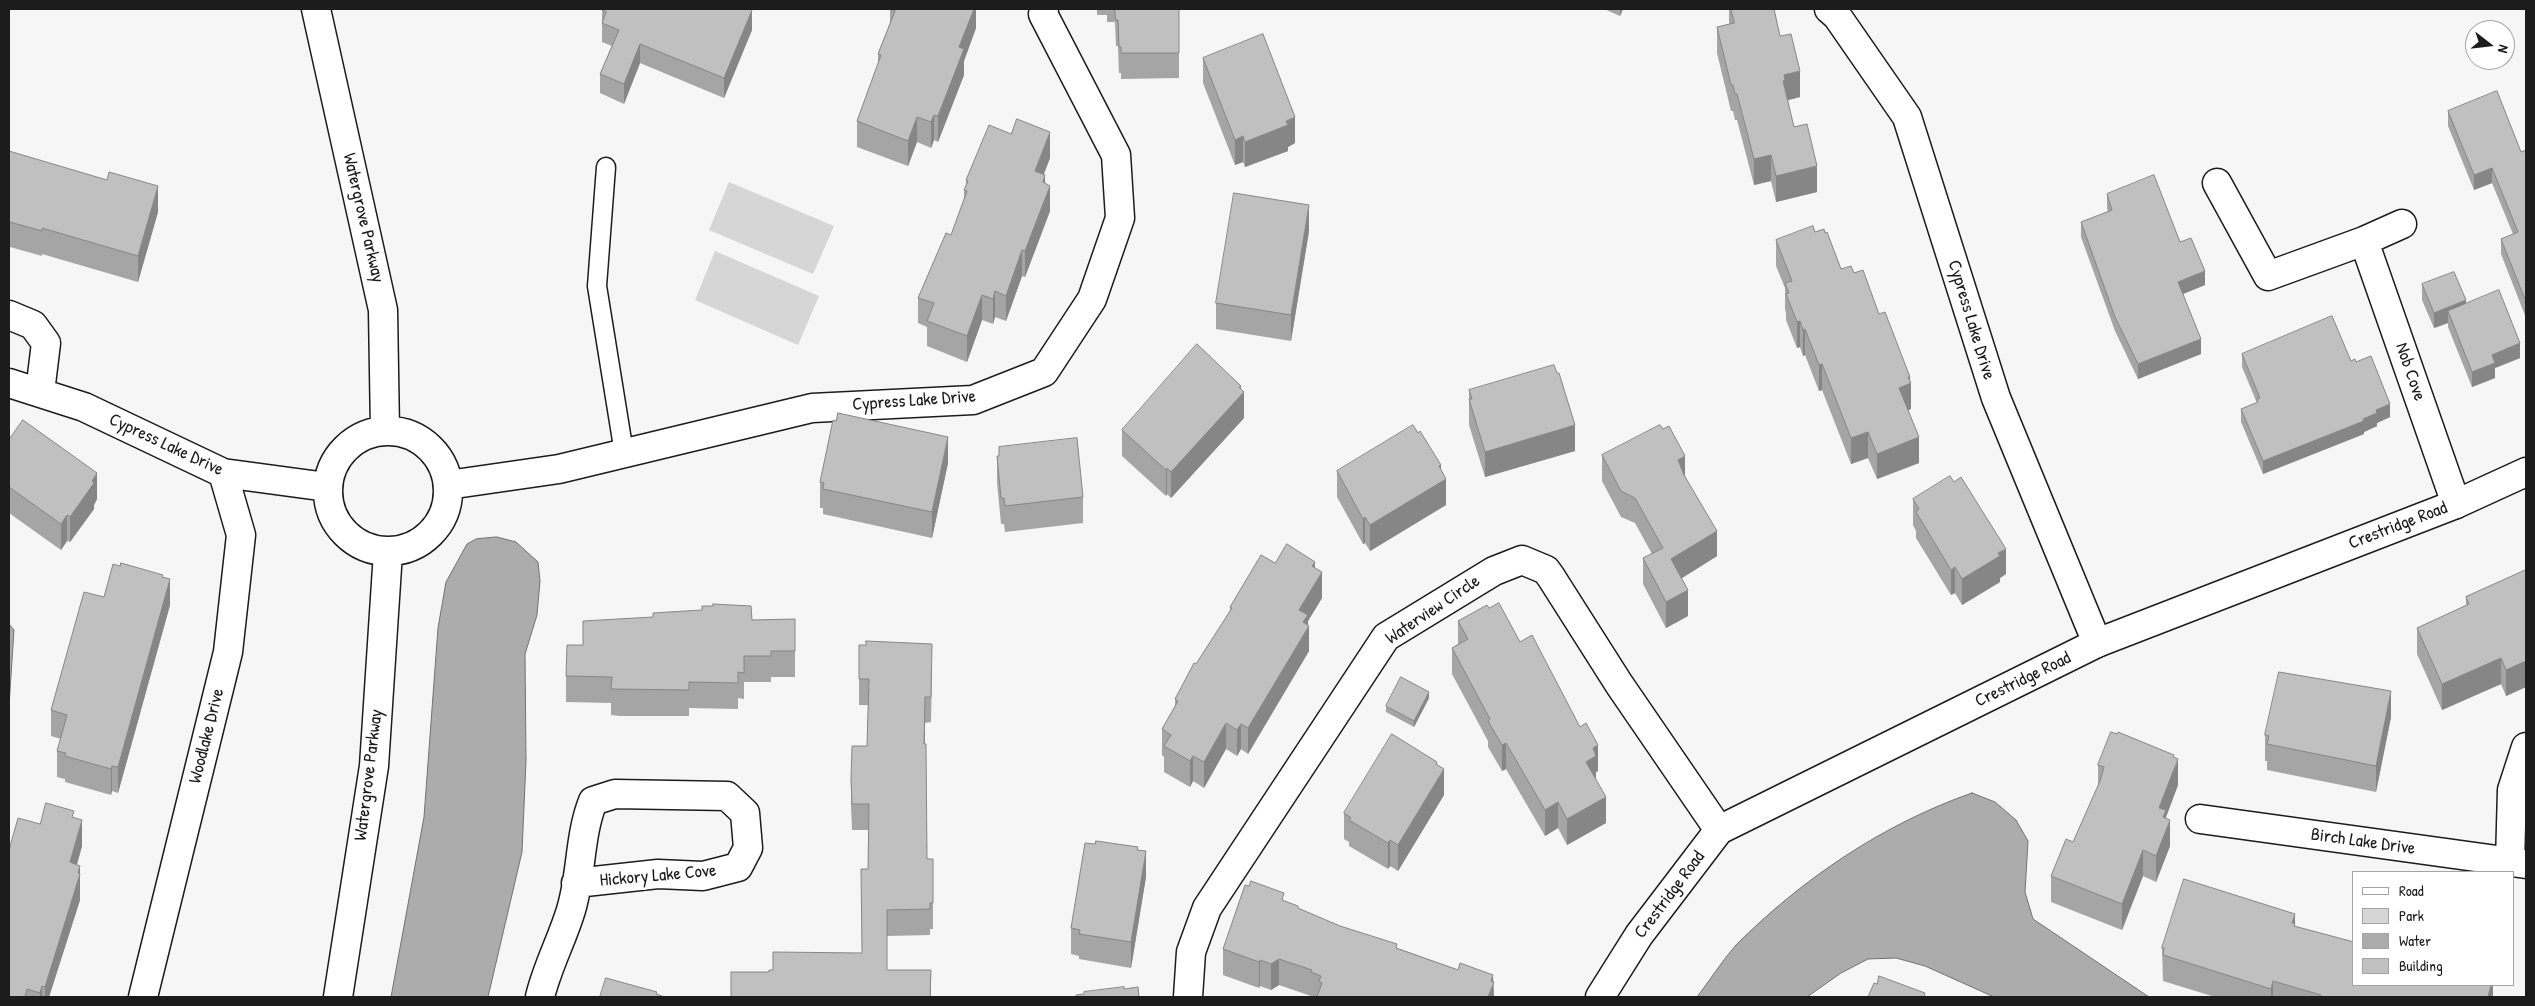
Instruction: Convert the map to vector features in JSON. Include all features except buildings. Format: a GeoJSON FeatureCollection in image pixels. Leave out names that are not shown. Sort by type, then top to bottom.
{"type":"FeatureCollection","features":[{"type":"Feature","properties":{"kind":"street","name":"Watergrove Parkway"},"geometry":{"type":"LineString","coordinates":[[316,9],[383,310],[385,431]]}},
{"type":"Feature","properties":{"kind":"street","name":"Cypress Lake Drive"},"geometry":{"type":"LineString","coordinates":[[448,485],[559,469],[812,408],[973,400],[1044,372],[1092,299],[1120,218],[1116,155],[1043,14],[1044,9]]}},
{"type":"Feature","properties":{"kind":"street","name":"Cypress Lake Drive"},"geometry":{"type":"LineString","coordinates":[[1829,9],[1837,16],[1907,117],[1996,398],[2097,643]]}},
{"type":"Feature","properties":{"kind":"street"},"geometry":{"type":"LineString","coordinates":[[2217,184],[2268,276],[2364,241],[2402,224]]}},
{"type":"Feature","properties":{"kind":"street","name":"Nob Cove"},"geometry":{"type":"LineString","coordinates":[[2364,241],[2456,504]]}},
{"type":"Feature","properties":{"kind":"street"},"geometry":{"type":"LineString","coordinates":[[9,315],[33,325],[46,343],[40,392]]}},
{"type":"Feature","properties":{"kind":"street","name":"Cypress Lake Drive"},"geometry":{"type":"LineString","coordinates":[[9,383],[84,407],[223,473],[327,487]]}},
{"type":"Feature","properties":{"kind":"street"},"geometry":{"type":"LineString","coordinates":[[385,431],[403,432],[420,440],[434,452],[444,468],[448,485],[447,506],[439,524],[426,539],[408,549],[388,552],[368,549],[351,540],[337,525],[329,507],[327,487],[332,470],[340,454],[353,442],[368,434],[385,431]]}},
{"type":"Feature","properties":{"kind":"street","name":"Crestridge Road"},"geometry":{"type":"LineString","coordinates":[[1600,997],[1639,935],[1719,830],[2097,643],[2456,504],[2526,472]]}},
{"type":"Feature","properties":{"kind":"street","name":"Woodlake Drive"},"geometry":{"type":"LineString","coordinates":[[143,997],[228,652],[242,535],[223,473]]}},
{"type":"Feature","properties":{"kind":"street","name":"Watergrove Parkway"},"geometry":{"type":"LineString","coordinates":[[338,997],[374,766],[388,552]]}},
{"type":"Feature","properties":{"kind":"street","name":"Waterview Circle"},"geometry":{"type":"LineString","coordinates":[[1188,997],[1191,952],[1207,908],[1386,637],[1494,571],[1522,560],[1546,570],[1624,691],[1719,830]]}},
{"type":"Feature","properties":{"kind":"street"},"geometry":{"type":"LineString","coordinates":[[2518,863],[2512,790],[2526,748]]}},
{"type":"Feature","properties":{"kind":"street","name":"Hickory Lake Cove"},"geometry":{"type":"LineString","coordinates":[[540,997],[546,970],[571,910],[585,820],[593,801],[615,794],[727,796],[745,813],[748,848],[738,867],[703,876],[658,874],[576,883]]}},
{"type":"Feature","properties":{"kind":"street","name":"Birch Lake Drive"},"geometry":{"type":"LineString","coordinates":[[2200,819],[2518,863]]}},
{"type":"Feature","properties":{"kind":"lane"},"geometry":{"type":"LineString","coordinates":[[606,167],[596,286],[624,453]]}},
{"type":"Feature","properties":{"kind":"green space"},"geometry":{"type":"Polygon","coordinates":[[[729,182],[834,226],[813,274],[709,230],[729,182]]]}},
{"type":"Feature","properties":{"kind":"green space"},"geometry":{"type":"Polygon","coordinates":[[[715,251],[819,296],[798,345],[695,300],[715,251]]]}},
{"type":"Feature","properties":{"kind":"water"},"geometry":{"type":"Polygon","coordinates":[[[497,537],[516,542],[538,562],[540,581],[537,615],[525,654],[526,761],[522,852],[488,997],[391,997],[424,817],[438,628],[446,582],[467,544],[476,539],[497,537]]]}},
{"type":"Feature","properties":{"kind":"water"},"geometry":{"type":"Polygon","coordinates":[[[9,624],[14,630],[9,706],[9,624]]]}},
{"type":"Feature","properties":{"kind":"water"},"geometry":{"type":"Polygon","coordinates":[[[1972,793],[1995,802],[2016,820],[2028,841],[2025,892],[2033,919],[2149,997],[1994,997],[1925,966],[1896,958],[1868,959],[1841,973],[1807,997],[1697,997],[1736,945],[1761,921],[1816,876],[1876,837],[1939,806],[1972,793]]]}}]}
